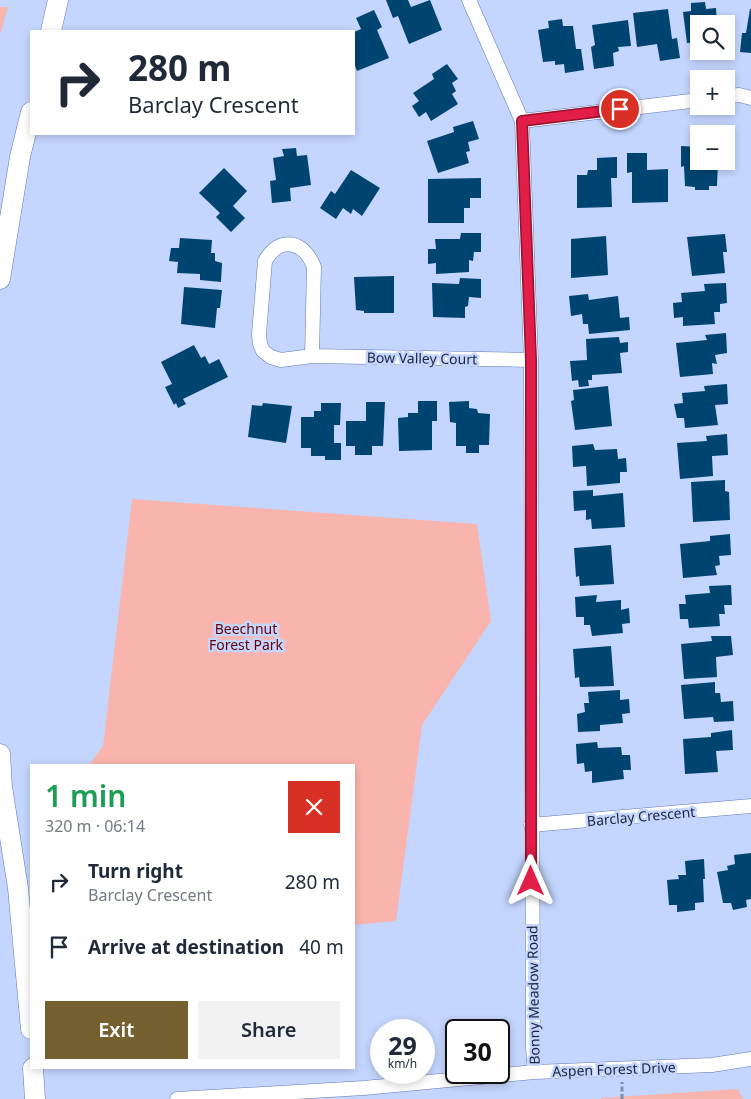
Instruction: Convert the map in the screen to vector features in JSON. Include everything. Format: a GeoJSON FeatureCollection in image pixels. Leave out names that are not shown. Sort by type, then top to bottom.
{"type":"FeatureCollection","features":[{"type":"Feature","properties":{"kind":"main road"},"geometry":{"type":"LineString","coordinates":[[51,30],[58,0]]}},
{"type":"Feature","properties":{"kind":"main road"},"geometry":{"type":"LineString","coordinates":[[0,279],[20,157],[30,116]]}},
{"type":"Feature","properties":{"kind":"main road"},"geometry":{"type":"LineString","coordinates":[[0,754],[2,787],[18,888],[30,1018]]}},
{"type":"Feature","properties":{"kind":"main road"},"geometry":{"type":"LineString","coordinates":[[33,1069],[35,1099]]}},
{"type":"Feature","properties":{"kind":"street","name":"Bonny Meadow Road"},"geometry":{"type":"LineString","coordinates":[[469,0],[522,121],[531,360],[531,825],[533,1048],[535,1072]]}},
{"type":"Feature","properties":{"kind":"street"},"geometry":{"type":"LineString","coordinates":[[735,95],[751,98]]}},
{"type":"Feature","properties":{"kind":"street"},"geometry":{"type":"LineString","coordinates":[[522,121],[690,101]]}},
{"type":"Feature","properties":{"kind":"street","name":"Bow Valley Court"},"geometry":{"type":"LineString","coordinates":[[312,356],[314,267],[310,256],[302,248],[287,244],[271,252],[265,261],[259,334],[263,351],[272,357],[281,360],[312,356],[531,360]]}},
{"type":"Feature","properties":{"kind":"street","name":"Barclay Crescent"},"geometry":{"type":"LineString","coordinates":[[531,825],[751,806]]}},
{"type":"Feature","properties":{"kind":"street","name":"Aspen Forest Drive"},"geometry":{"type":"LineString","coordinates":[[178,1099],[364,1093],[535,1072],[712,1065],[751,1059]]}},
{"type":"Feature","properties":{"kind":"green space"},"geometry":{"type":"Polygon","coordinates":[[[0,7],[8,7],[0,35],[0,7]]]}},
{"type":"Feature","properties":{"kind":"green space","name":"Beechnut Forest Park"},"geometry":{"type":"Polygon","coordinates":[[[132,499],[477,524],[491,621],[422,725],[396,921],[355,925],[355,764],[90,764],[103,746],[132,499]]]}},
{"type":"Feature","properties":{"kind":"green space"},"geometry":{"type":"Polygon","coordinates":[[[738,1089],[743,1099],[601,1099],[601,1098],[738,1089]]]}},
{"type":"Feature","properties":{"kind":"building"},"geometry":{"type":"Polygon","coordinates":[[[386,0],[408,0],[411,7],[430,0],[442,30],[409,44],[398,16],[393,18],[386,0]]]}},
{"type":"Feature","properties":{"kind":"building"},"geometry":{"type":"Polygon","coordinates":[[[705,2],[706,9],[716,8],[716,15],[690,15],[690,43],[687,43],[683,12],[691,11],[691,3],[705,2]]]}},
{"type":"Feature","properties":{"kind":"building"},"geometry":{"type":"Polygon","coordinates":[[[668,9],[672,39],[677,38],[680,58],[660,61],[657,44],[637,47],[633,13],[668,9]]]}},
{"type":"Feature","properties":{"kind":"building"},"geometry":{"type":"Polygon","coordinates":[[[750,9],[751,53],[740,52],[742,33],[746,33],[750,9]]]}},
{"type":"Feature","properties":{"kind":"building"},"geometry":{"type":"Polygon","coordinates":[[[374,10],[382,27],[377,30],[389,58],[357,71],[355,66],[355,32],[361,29],[356,18],[374,10]]]}},
{"type":"Feature","properties":{"kind":"building"},"geometry":{"type":"Polygon","coordinates":[[[562,19],[563,26],[573,26],[576,49],[581,49],[584,70],[565,73],[564,64],[555,65],[555,61],[543,62],[538,30],[549,28],[548,21],[562,19]]]}},
{"type":"Feature","properties":{"kind":"building"},"geometry":{"type":"Polygon","coordinates":[[[628,20],[631,46],[618,47],[619,51],[613,53],[614,66],[594,69],[591,47],[595,45],[592,25],[628,20]]]}},
{"type":"Feature","properties":{"kind":"building"},"geometry":{"type":"Polygon","coordinates":[[[447,64],[458,79],[452,83],[456,91],[452,94],[458,104],[431,121],[426,112],[419,117],[412,106],[419,101],[413,93],[434,79],[432,74],[447,64]]]}},
{"type":"Feature","properties":{"kind":"building"},"geometry":{"type":"Polygon","coordinates":[[[473,121],[479,139],[468,142],[470,151],[466,152],[469,163],[438,173],[427,141],[454,132],[453,127],[473,121]]]}},
{"type":"Feature","properties":{"kind":"building"},"geometry":{"type":"Polygon","coordinates":[[[681,146],[690,146],[690,170],[718,170],[717,186],[709,186],[709,190],[695,190],[695,187],[685,186],[684,166],[681,167],[681,146]]]}},
{"type":"Feature","properties":{"kind":"building"},"geometry":{"type":"Polygon","coordinates":[[[296,148],[297,156],[307,155],[311,185],[290,188],[291,201],[272,203],[270,181],[276,180],[273,158],[284,156],[282,149],[296,148]]]}},
{"type":"Feature","properties":{"kind":"building"},"geometry":{"type":"Polygon","coordinates":[[[627,153],[647,153],[647,170],[668,169],[668,202],[632,203],[632,172],[627,173],[627,153]]]}},
{"type":"Feature","properties":{"kind":"building"},"geometry":{"type":"Polygon","coordinates":[[[617,157],[617,178],[611,178],[612,207],[577,208],[577,175],[587,175],[588,170],[597,170],[597,158],[617,157]]]}},
{"type":"Feature","properties":{"kind":"building"},"geometry":{"type":"Polygon","coordinates":[[[224,168],[247,191],[233,206],[245,218],[231,232],[216,217],[220,213],[199,193],[224,168]]]}},
{"type":"Feature","properties":{"kind":"building"},"geometry":{"type":"Polygon","coordinates":[[[351,170],[380,188],[362,216],[353,209],[351,214],[343,208],[336,219],[320,208],[331,191],[335,194],[351,170]]]}},
{"type":"Feature","properties":{"kind":"building"},"geometry":{"type":"Polygon","coordinates":[[[481,178],[481,198],[470,198],[470,208],[464,208],[464,223],[428,223],[428,179],[481,178]]]}},
{"type":"Feature","properties":{"kind":"building"},"geometry":{"type":"Polygon","coordinates":[[[461,233],[481,233],[481,252],[474,252],[473,261],[469,260],[469,272],[436,274],[436,263],[428,264],[428,249],[436,249],[435,239],[460,239],[461,233]]]}},
{"type":"Feature","properties":{"kind":"building"},"geometry":{"type":"Polygon","coordinates":[[[725,234],[727,252],[723,252],[725,273],[692,276],[687,237],[725,234]]]}},
{"type":"Feature","properties":{"kind":"building"},"geometry":{"type":"Polygon","coordinates":[[[606,236],[608,275],[571,278],[571,239],[606,236]]]}},
{"type":"Feature","properties":{"kind":"building"},"geometry":{"type":"Polygon","coordinates":[[[180,238],[212,240],[211,253],[215,253],[215,261],[222,263],[221,282],[200,280],[200,274],[177,273],[178,262],[169,261],[171,248],[179,248],[180,238]]]}},
{"type":"Feature","properties":{"kind":"building"},"geometry":{"type":"Polygon","coordinates":[[[394,276],[394,313],[364,313],[364,311],[356,310],[354,277],[394,276]]]}},
{"type":"Feature","properties":{"kind":"building"},"geometry":{"type":"Polygon","coordinates":[[[460,278],[481,279],[481,298],[469,297],[468,306],[465,307],[465,318],[433,317],[432,283],[459,284],[460,278]]]}},
{"type":"Feature","properties":{"kind":"building"},"geometry":{"type":"Polygon","coordinates":[[[726,283],[727,303],[720,304],[720,312],[714,312],[715,324],[683,326],[683,317],[674,318],[673,303],[682,302],[681,293],[705,291],[704,284],[726,283]]]}},
{"type":"Feature","properties":{"kind":"building"},"geometry":{"type":"Polygon","coordinates":[[[184,287],[222,290],[220,308],[217,308],[215,328],[181,324],[184,287]]]}},
{"type":"Feature","properties":{"kind":"building"},"geometry":{"type":"Polygon","coordinates":[[[588,294],[589,300],[618,296],[620,318],[629,317],[630,330],[589,334],[588,324],[583,324],[582,314],[571,316],[569,296],[588,294]]]}},
{"type":"Feature","properties":{"kind":"building"},"geometry":{"type":"Polygon","coordinates":[[[726,333],[727,353],[715,355],[717,364],[712,363],[713,374],[680,377],[676,343],[707,340],[705,335],[726,333]]]}},
{"type":"Feature","properties":{"kind":"building"},"geometry":{"type":"Polygon","coordinates":[[[619,337],[620,343],[628,342],[628,352],[620,353],[622,373],[592,375],[592,380],[588,380],[589,386],[579,387],[578,380],[572,381],[570,361],[587,360],[586,339],[619,337]]]}},
{"type":"Feature","properties":{"kind":"building"},"geometry":{"type":"Polygon","coordinates":[[[194,345],[201,358],[205,356],[209,364],[219,359],[228,377],[183,399],[186,404],[178,408],[176,403],[174,405],[165,387],[172,384],[161,362],[194,345]]]}},
{"type":"Feature","properties":{"kind":"building"},"geometry":{"type":"Polygon","coordinates":[[[727,384],[728,404],[715,405],[718,425],[685,428],[684,418],[677,418],[674,404],[683,403],[682,393],[705,391],[704,386],[727,384]]]}},
{"type":"Feature","properties":{"kind":"building"},"geometry":{"type":"Polygon","coordinates":[[[608,386],[612,426],[575,430],[571,401],[574,400],[573,390],[608,386]]]}},
{"type":"Feature","properties":{"kind":"building"},"geometry":{"type":"Polygon","coordinates":[[[418,401],[437,401],[437,421],[432,421],[432,450],[399,451],[398,418],[408,417],[408,413],[418,413],[418,401]]]}},
{"type":"Feature","properties":{"kind":"building"},"geometry":{"type":"Polygon","coordinates":[[[469,401],[469,408],[477,409],[478,413],[490,414],[489,445],[479,445],[479,453],[466,453],[466,446],[456,446],[456,423],[450,422],[449,402],[469,401]]]}},
{"type":"Feature","properties":{"kind":"building"},"geometry":{"type":"Polygon","coordinates":[[[366,402],[385,402],[383,446],[372,446],[372,455],[355,455],[355,446],[346,446],[346,421],[366,421],[366,402]]]}},
{"type":"Feature","properties":{"kind":"building"},"geometry":{"type":"Polygon","coordinates":[[[263,403],[292,406],[286,443],[248,437],[252,405],[262,406],[263,403]]]}},
{"type":"Feature","properties":{"kind":"building"},"geometry":{"type":"Polygon","coordinates":[[[321,403],[341,403],[340,425],[334,425],[334,443],[341,443],[341,460],[325,460],[325,456],[311,456],[311,448],[301,448],[301,417],[314,417],[314,411],[321,411],[321,403]]]}},
{"type":"Feature","properties":{"kind":"building"},"geometry":{"type":"Polygon","coordinates":[[[727,434],[728,455],[712,456],[713,476],[680,479],[677,443],[707,441],[706,436],[727,434]]]}},
{"type":"Feature","properties":{"kind":"building"},"geometry":{"type":"Polygon","coordinates":[[[593,444],[595,450],[617,449],[618,459],[626,458],[627,472],[620,472],[620,483],[587,486],[586,466],[573,467],[572,446],[593,444]]]}},
{"type":"Feature","properties":{"kind":"building"},"geometry":{"type":"Polygon","coordinates":[[[725,480],[725,491],[729,492],[730,520],[693,522],[691,482],[725,480]]]}},
{"type":"Feature","properties":{"kind":"building"},"geometry":{"type":"Polygon","coordinates":[[[593,490],[593,496],[623,493],[625,527],[592,529],[591,519],[586,520],[586,510],[574,511],[573,491],[593,490]]]}},
{"type":"Feature","properties":{"kind":"building"},"geometry":{"type":"Polygon","coordinates":[[[730,534],[731,555],[719,556],[720,565],[715,566],[717,575],[683,578],[680,544],[710,541],[710,536],[730,534]]]}},
{"type":"Feature","properties":{"kind":"building"},"geometry":{"type":"Polygon","coordinates":[[[611,545],[614,584],[580,586],[579,576],[576,577],[574,548],[611,545]]]}},
{"type":"Feature","properties":{"kind":"building"},"geometry":{"type":"Polygon","coordinates":[[[731,585],[732,605],[724,605],[725,614],[719,614],[720,626],[689,628],[688,619],[680,619],[679,604],[686,604],[685,595],[710,593],[709,586],[731,585]]]}},
{"type":"Feature","properties":{"kind":"building"},"geometry":{"type":"Polygon","coordinates":[[[597,595],[596,602],[621,600],[621,610],[629,608],[630,623],[622,624],[623,633],[592,636],[590,625],[584,625],[584,617],[576,617],[575,597],[597,595]]]}},
{"type":"Feature","properties":{"kind":"building"},"geometry":{"type":"Polygon","coordinates":[[[711,636],[731,636],[733,655],[716,657],[717,677],[684,679],[681,644],[712,641],[711,636]]]}},
{"type":"Feature","properties":{"kind":"building"},"geometry":{"type":"Polygon","coordinates":[[[611,646],[614,686],[580,687],[579,677],[575,678],[573,649],[611,646]]]}},
{"type":"Feature","properties":{"kind":"building"},"geometry":{"type":"Polygon","coordinates":[[[715,682],[715,693],[720,693],[721,702],[733,701],[734,721],[714,722],[713,717],[684,719],[681,685],[715,682]]]}},
{"type":"Feature","properties":{"kind":"building"},"geometry":{"type":"Polygon","coordinates":[[[620,690],[620,700],[629,699],[630,713],[622,714],[623,723],[600,725],[600,731],[578,732],[577,714],[585,712],[584,703],[589,703],[588,692],[620,690]]]}},
{"type":"Feature","properties":{"kind":"building"},"geometry":{"type":"Polygon","coordinates":[[[732,730],[733,750],[716,751],[718,772],[685,774],[683,739],[711,737],[711,733],[732,730]]]}},
{"type":"Feature","properties":{"kind":"building"},"geometry":{"type":"Polygon","coordinates":[[[597,742],[598,748],[621,747],[622,755],[630,755],[631,770],[623,770],[624,779],[592,783],[592,771],[585,772],[584,763],[577,764],[576,744],[597,742]]]}},
{"type":"Feature","properties":{"kind":"building"},"geometry":{"type":"Polygon","coordinates":[[[751,853],[751,899],[746,900],[747,907],[733,910],[731,903],[723,903],[717,872],[728,870],[727,866],[735,864],[734,855],[751,853]]]}},
{"type":"Feature","properties":{"kind":"building"},"geometry":{"type":"Polygon","coordinates":[[[704,859],[704,902],[695,903],[695,910],[677,912],[677,905],[669,905],[667,880],[679,879],[678,875],[686,875],[685,861],[704,859]]]}},
{"type":"Feature","properties":{"kind":"route"},"geometry":{"type":"LineString","coordinates":[[531,881],[531,360],[522,121],[620,109]]}}]}
